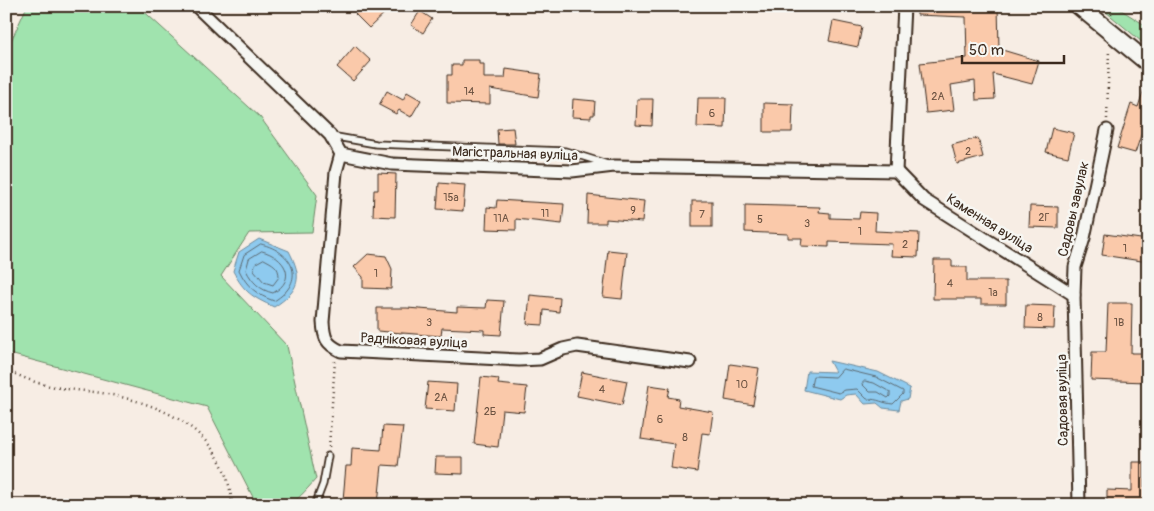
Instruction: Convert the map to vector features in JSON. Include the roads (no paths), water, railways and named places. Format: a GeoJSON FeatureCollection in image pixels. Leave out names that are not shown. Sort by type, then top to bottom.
{"type":"FeatureCollection","features":[{"type":"Feature","properties":{"kind":"street"},"geometry":{"type":"LineString","coordinates":[[196,6],[330,136],[342,154]]}},
{"type":"Feature","properties":{"kind":"street"},"geometry":{"type":"LineString","coordinates":[[896,171],[904,6]]}},
{"type":"Feature","properties":{"kind":"street"},"geometry":{"type":"LineString","coordinates":[[1079,6],[1148,63]]}},
{"type":"Feature","properties":{"kind":"street","name":"Садовы завулак"},"geometry":{"type":"LineString","coordinates":[[1074,295],[1075,268],[1084,238],[1107,130]]}},
{"type":"Feature","properties":{"kind":"street","name":"Магістральная вуліца"},"geometry":{"type":"LineString","coordinates":[[342,154],[392,164],[572,171],[614,166],[896,171]]}},
{"type":"Feature","properties":{"kind":"street","name":"Радніковая вуліца"},"geometry":{"type":"LineString","coordinates":[[342,154],[336,172],[323,322],[324,338],[329,345],[341,351],[519,360],[540,359],[563,349],[577,346],[690,362]]}},
{"type":"Feature","properties":{"kind":"street","name":"Каменная вуліца"},"geometry":{"type":"LineString","coordinates":[[896,171],[924,200],[1074,295]]}},
{"type":"Feature","properties":{"kind":"street","name":"Садовая вуліца"},"geometry":{"type":"LineString","coordinates":[[1074,295],[1079,505]]}},
{"type":"Feature","properties":{"kind":"lane"},"geometry":{"type":"LineString","coordinates":[[330,136],[376,144],[564,151],[614,166]]}},
{"type":"Feature","properties":{"kind":"lane"},"geometry":{"type":"LineString","coordinates":[[315,505],[323,484],[328,456]]}},
{"type":"Feature","properties":{"kind":"water"},"geometry":{"type":"Polygon","coordinates":[[[259,239],[289,251],[296,269],[297,276],[294,289],[283,301],[274,307],[249,293],[233,271],[239,252],[259,239]]]}},
{"type":"Feature","properties":{"kind":"water"},"geometry":{"type":"Polygon","coordinates":[[[829,361],[878,372],[910,388],[908,399],[901,401],[899,410],[883,408],[877,403],[865,404],[856,394],[846,395],[840,399],[804,390],[807,371],[835,372],[829,361]]]}}]}
